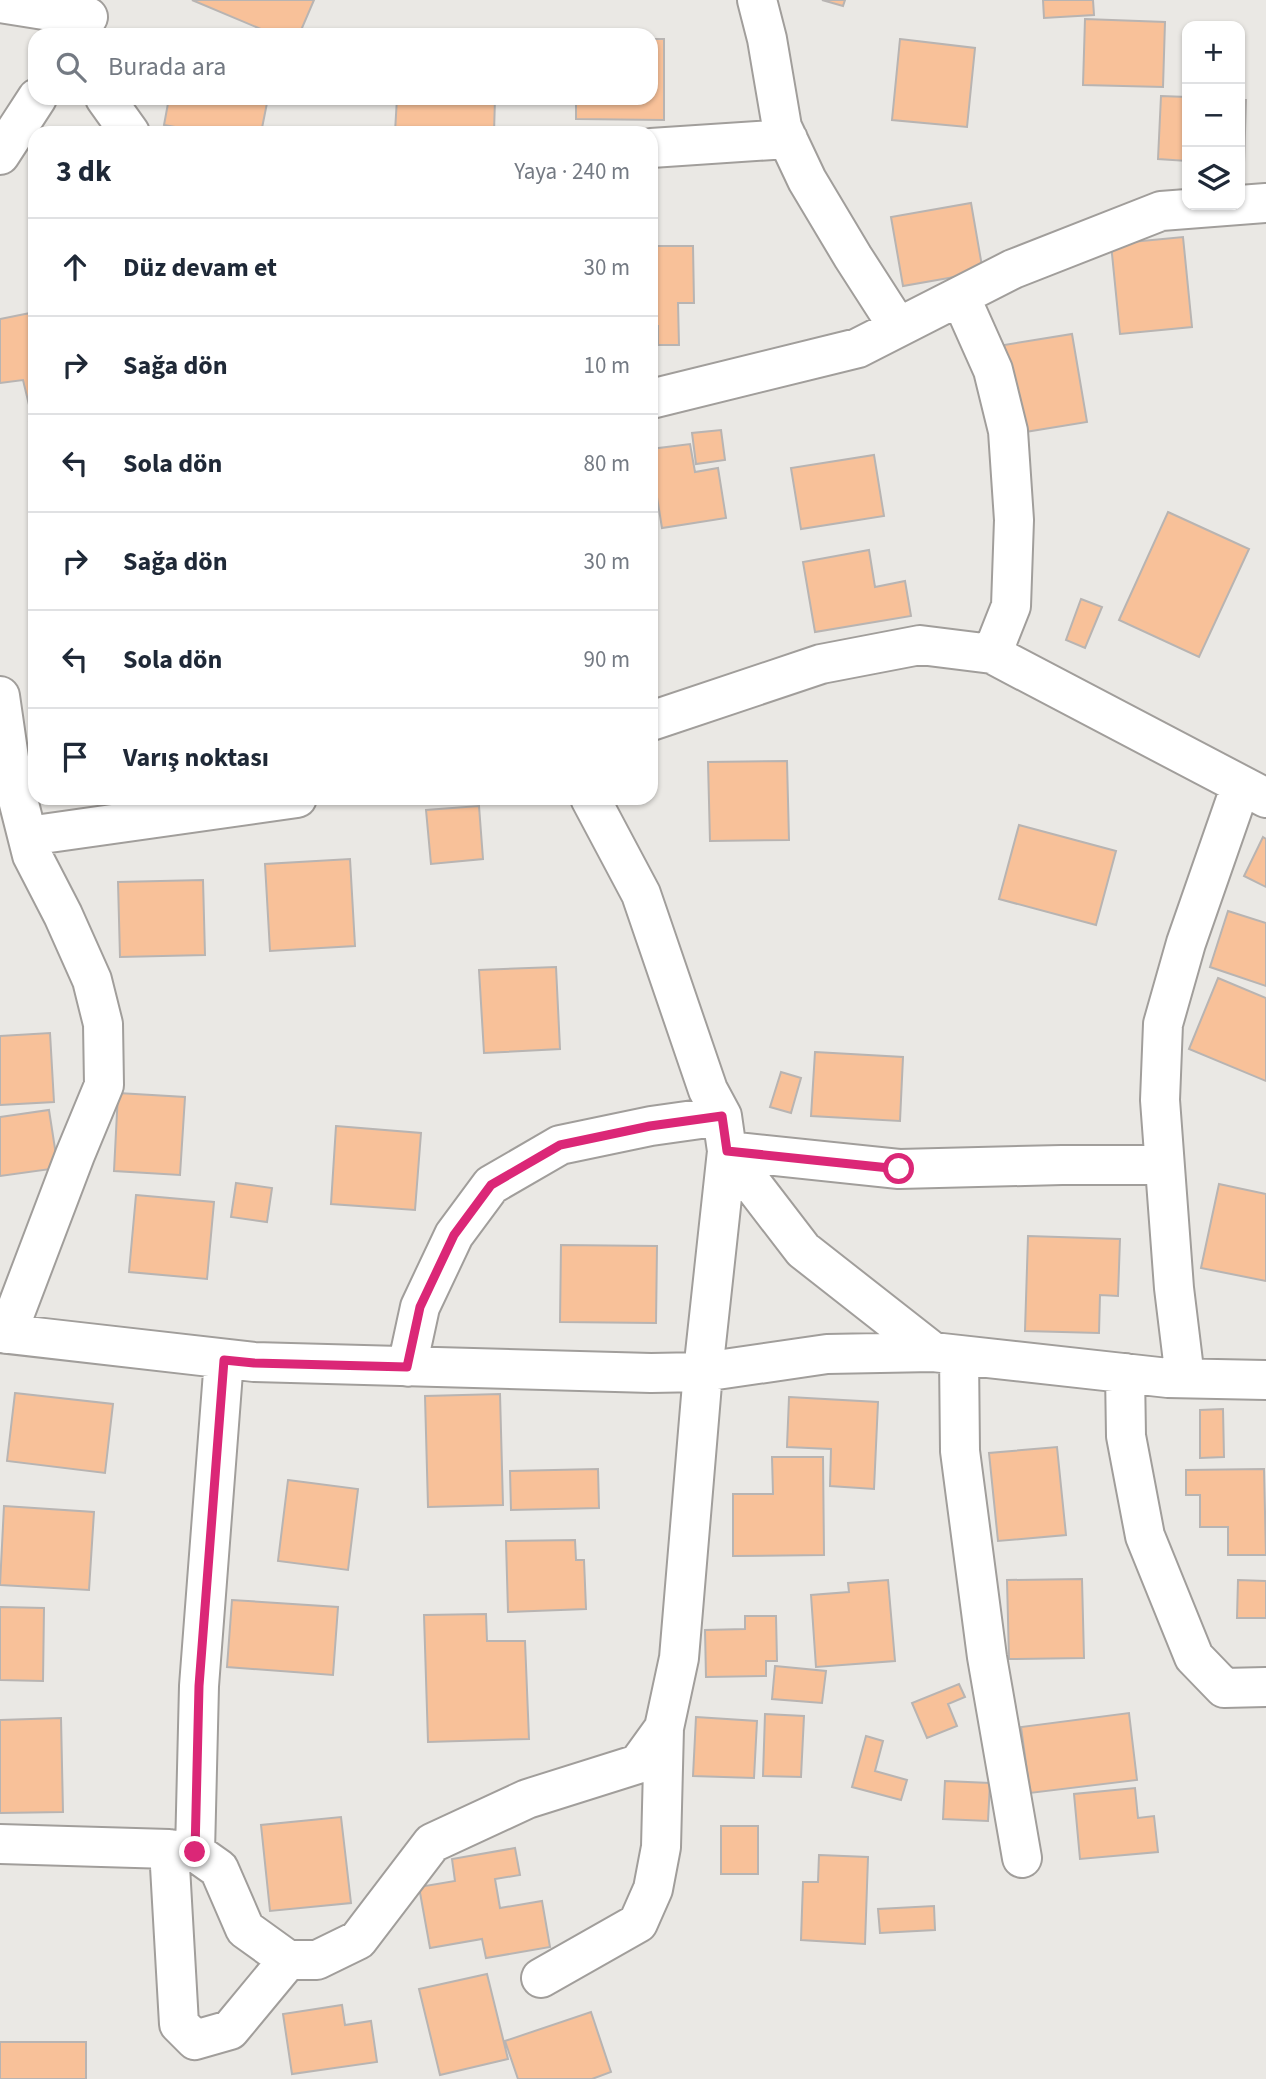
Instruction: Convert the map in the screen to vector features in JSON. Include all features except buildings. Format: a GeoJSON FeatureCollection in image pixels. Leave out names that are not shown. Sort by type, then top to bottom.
{"type":"FeatureCollection","features":[{"type":"Feature","properties":{"kind":"street"},"geometry":{"type":"LineString","coordinates":[[757,0],[782,127],[807,180],[898,327]]}},
{"type":"Feature","properties":{"kind":"street"},"geometry":{"type":"LineString","coordinates":[[0,3],[88,18]]}},
{"type":"Feature","properties":{"kind":"street"},"geometry":{"type":"LineString","coordinates":[[0,155],[32,105]]}},
{"type":"Feature","properties":{"kind":"street"},"geometry":{"type":"LineString","coordinates":[[110,105],[125,126]]}},
{"type":"Feature","properties":{"kind":"street"},"geometry":{"type":"LineString","coordinates":[[658,148],[788,139]]}},
{"type":"Feature","properties":{"kind":"street"},"geometry":{"type":"LineString","coordinates":[[658,397],[858,348],[1013,269],[1161,211],[1266,203]]}},
{"type":"Feature","properties":{"kind":"street"},"geometry":{"type":"LineString","coordinates":[[960,296],[993,370],[1008,431],[1013,520],[1011,606],[992,654]]}},
{"type":"Feature","properties":{"kind":"street"},"geometry":{"type":"LineString","coordinates":[[658,719],[821,664],[920,645],[992,654],[1254,791],[1186,943],[1163,1024],[1160,1100],[1164,1165],[1174,1288],[1185,1378]]}},
{"type":"Feature","properties":{"kind":"street"},"geometry":{"type":"LineString","coordinates":[[0,696],[11,772],[33,855],[92,980],[103,1024],[104,1085],[3,1334],[254,1363],[651,1373],[703,1372],[827,1354],[946,1353],[1125,1373],[1266,1380]]}},
{"type":"Feature","properties":{"kind":"street"},"geometry":{"type":"LineString","coordinates":[[28,836],[233,805]]}},
{"type":"Feature","properties":{"kind":"street"},"geometry":{"type":"LineString","coordinates":[[594,805],[641,894],[725,1134],[803,1250],[946,1353],[987,1657],[1022,1858]]}},
{"type":"Feature","properties":{"kind":"street"},"geometry":{"type":"LineString","coordinates":[[407,1367],[420,1307],[454,1235],[491,1185],[560,1145],[650,1126],[725,1134],[899,1169],[1164,1165]]}},
{"type":"Feature","properties":{"kind":"street"},"geometry":{"type":"LineString","coordinates":[[541,1978],[638,1923],[653,1889],[661,1847],[664,1728],[678,1658],[725,1134]]}},
{"type":"Feature","properties":{"kind":"street"},"geometry":{"type":"LineString","coordinates":[[224,1360],[199,1686],[182,1850],[179,2024],[195,2040],[230,2030],[288,1960]]}},
{"type":"Feature","properties":{"kind":"street"},"geometry":{"type":"LineString","coordinates":[[1125,1373],[1126,1436],[1145,1536],[1194,1657],[1224,1688],[1266,1687]]}},
{"type":"Feature","properties":{"kind":"street"},"geometry":{"type":"LineString","coordinates":[[0,1844],[182,1850],[219,1869],[245,1929],[288,1960],[317,1960],[358,1940],[432,1843],[527,1799],[638,1764],[664,1728]]}},
{"type":"Feature","properties":{"kind":"route"},"geometry":{"type":"LineString","coordinates":[[195,1852],[199,1686],[224,1360],[407,1367],[420,1307],[454,1235],[491,1185],[560,1145],[650,1126],[722,1116],[727,1151],[899,1169]]}}]}
